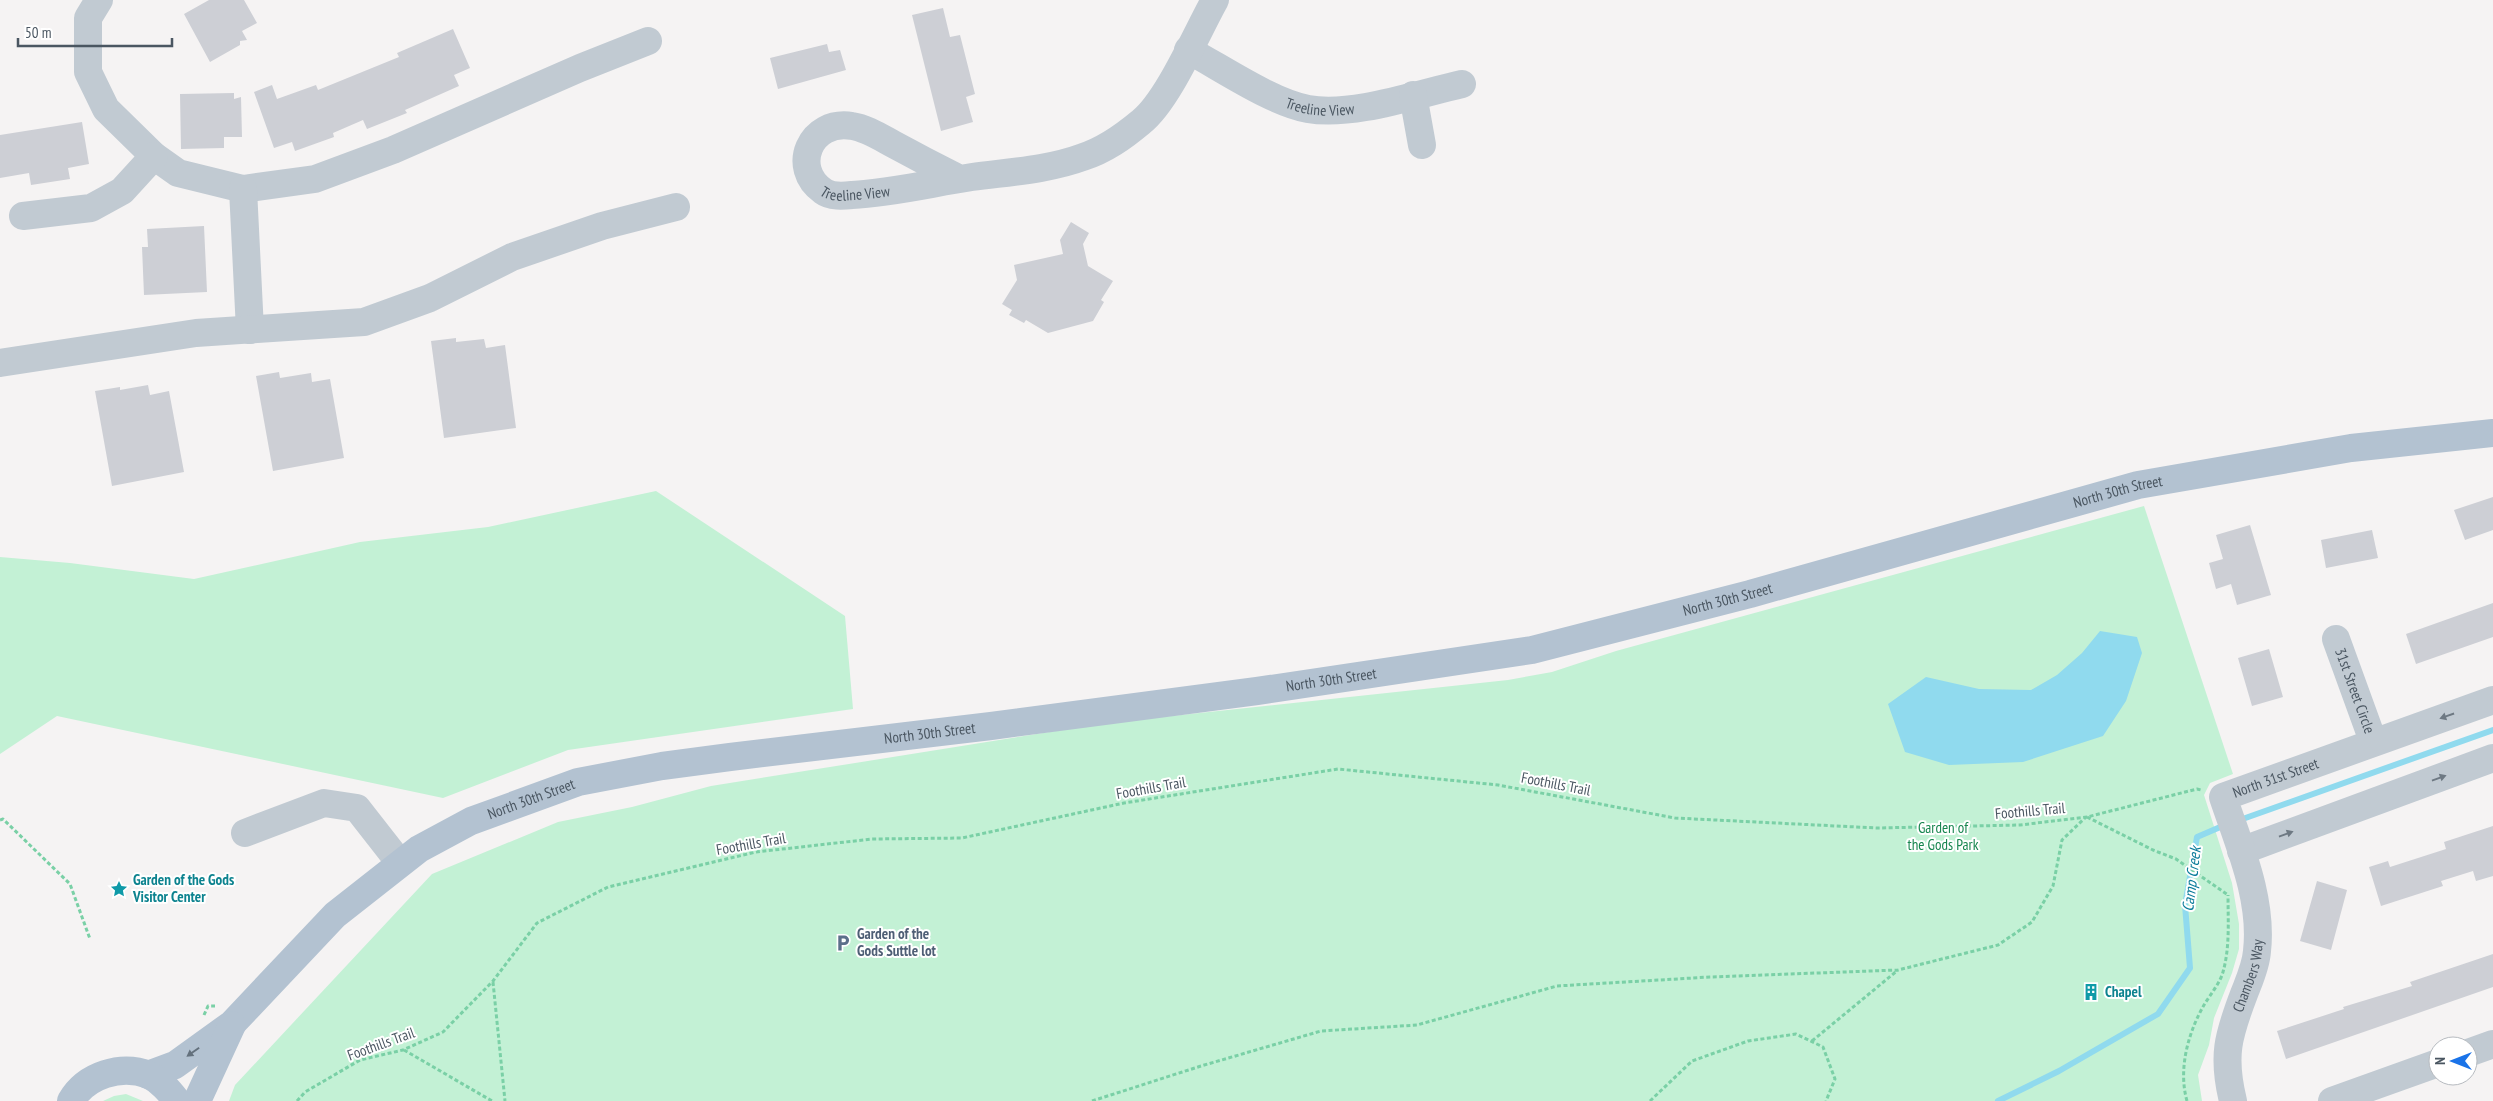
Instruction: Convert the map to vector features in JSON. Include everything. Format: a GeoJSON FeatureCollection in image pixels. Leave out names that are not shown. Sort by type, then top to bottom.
{"type":"FeatureCollection","features":[{"type":"Feature","properties":{"kind":"main road","name":"North 30th Street"},"geometry":{"type":"LineString","coordinates":[[148,1075],[175,1065],[232,1024],[336,914],[400,863],[440,836],[471,821],[578,782],[620,773],[730,757],[1257,691],[1532,650],[1733,598],[2138,485],[2351,448],[2493,433]]}},
{"type":"Feature","properties":{"kind":"main road","name":"North 30th Street"},"geometry":{"type":"LineString","coordinates":[[197,1101],[232,1024]]}},
{"type":"Feature","properties":{"kind":"main road"},"geometry":{"type":"LineString","coordinates":[[71,1101],[87,1082],[106,1073],[127,1070],[148,1075],[166,1087],[177,1101]]}},
{"type":"Feature","properties":{"kind":"street"},"geometry":{"type":"LineString","coordinates":[[99,0],[88,18],[88,72],[106,109],[154,156],[178,173],[243,188],[315,179],[393,150],[580,68],[648,41]]}},
{"type":"Feature","properties":{"kind":"street","name":"Treeline View"},"geometry":{"type":"LineString","coordinates":[[960,179],[869,132],[851,126],[838,126],[816,135],[809,144],[807,155],[808,170],[815,185],[827,194],[853,195],[1047,166],[1081,158],[1103,150],[1143,120],[1161,99],[1215,0]]}},
{"type":"Feature","properties":{"kind":"street","name":"Treeline View"},"geometry":{"type":"LineString","coordinates":[[1188,50],[1270,95],[1308,109],[1348,111],[1462,84]]}},
{"type":"Feature","properties":{"kind":"street"},"geometry":{"type":"LineString","coordinates":[[1413,95],[1422,145]]}},
{"type":"Feature","properties":{"kind":"street"},"geometry":{"type":"LineString","coordinates":[[23,216],[91,208],[122,192],[154,156]]}},
{"type":"Feature","properties":{"kind":"street"},"geometry":{"type":"LineString","coordinates":[[243,188],[250,330]]}},
{"type":"Feature","properties":{"kind":"street"},"geometry":{"type":"LineString","coordinates":[[0,363],[133,341],[196,333],[364,322],[430,298],[512,257],[602,226],[676,207]]}},
{"type":"Feature","properties":{"kind":"street","name":"31st Street Circle"},"geometry":{"type":"LineString","coordinates":[[2336,639],[2374,742]]}},
{"type":"Feature","properties":{"kind":"street","name":"North 31st Street"},"geometry":{"type":"LineString","coordinates":[[2240,851],[2223,796],[2493,700]]}},
{"type":"Feature","properties":{"kind":"street"},"geometry":{"type":"LineString","coordinates":[[2240,851],[2493,758]]}},
{"type":"Feature","properties":{"kind":"street"},"geometry":{"type":"LineString","coordinates":[[245,833],[324,803],[356,808],[400,863]]}},
{"type":"Feature","properties":{"kind":"street","name":"Chambers Way"},"geometry":{"type":"LineString","coordinates":[[2233,1101],[2226,1059],[2228,1041],[2251,976],[2257,954],[2259,933],[2250,881],[2240,851]]}},
{"type":"Feature","properties":{"kind":"street"},"geometry":{"type":"LineString","coordinates":[[2478,1049],[2493,1044]]}},
{"type":"Feature","properties":{"kind":"street"},"geometry":{"type":"LineString","coordinates":[[2332,1101],[2428,1067]]}},
{"type":"Feature","properties":{"kind":"path","name":"Foothills Trail"},"geometry":{"type":"LineString","coordinates":[[297,1101],[305,1092],[360,1060],[404,1050],[443,1032],[493,981],[537,923],[608,887],[756,852],[872,839],[962,838],[1124,803],[1338,769],[1498,785],[1675,818],[1877,828],[2020,825],[2087,817],[2197,789],[2223,796]]}},
{"type":"Feature","properties":{"kind":"path","name":"Foothills Trail"},"geometry":{"type":"LineString","coordinates":[[1092,1101],[1201,1066],[1321,1032],[1416,1025],[1557,986],[1710,977],[1898,970],[1998,945],[2032,922],[2053,886],[2062,840],[2087,817]]}},
{"type":"Feature","properties":{"kind":"path"},"geometry":{"type":"LineString","coordinates":[[2087,817],[2153,850],[2176,859],[2228,895],[2229,943],[2223,974],[2188,1037],[2183,1086],[2187,1101]]}},
{"type":"Feature","properties":{"kind":"path"},"geometry":{"type":"LineString","coordinates":[[0,820],[3,819],[70,884],[90,939]]}},
{"type":"Feature","properties":{"kind":"path"},"geometry":{"type":"LineString","coordinates":[[1812,1042],[1898,970]]}},
{"type":"Feature","properties":{"kind":"path"},"geometry":{"type":"LineString","coordinates":[[493,981],[505,1101]]}},
{"type":"Feature","properties":{"kind":"path"},"geometry":{"type":"LineString","coordinates":[[1650,1101],[1692,1061],[1748,1040],[1796,1034],[1823,1048],[1835,1079],[1826,1101]]}},
{"type":"Feature","properties":{"kind":"path"},"geometry":{"type":"LineString","coordinates":[[404,1050],[492,1101]]}},
{"type":"Feature","properties":{"kind":"green space"},"geometry":{"type":"Polygon","coordinates":[[[656,491],[845,616],[853,709],[568,750],[443,798],[57,716],[0,754],[0,557],[70,563],[194,579],[360,542],[488,527],[656,491]]]}},
{"type":"Feature","properties":{"kind":"green space","name":"Garden of the Gods Park"},"geometry":{"type":"Polygon","coordinates":[[[2144,506],[2233,774],[2210,783],[2204,795],[2232,883],[2239,924],[2239,949],[2232,973],[2214,1018],[2209,1045],[2198,1075],[2202,1101],[229,1101],[235,1085],[432,874],[558,822],[632,807],[711,786],[1106,723],[1508,680],[1552,672],[1616,651],[2144,506]]]}},
{"type":"Feature","properties":{"kind":"green space"},"geometry":{"type":"Polygon","coordinates":[[[126,1094],[143,1101],[103,1101],[114,1096],[126,1094]]]}},
{"type":"Feature","properties":{"kind":"water"},"geometry":{"type":"Polygon","coordinates":[[[2100,631],[2137,637],[2142,653],[2126,701],[2103,736],[2023,762],[1949,765],[1905,752],[1888,704],[1926,677],[1979,689],[2031,690],[2057,675],[2082,653],[2100,631]]]}},
{"type":"Feature","properties":{"kind":"building"},"geometry":{"type":"Polygon","coordinates":[[[209,0],[244,0],[257,23],[242,31],[247,40],[240,41],[240,45],[210,62],[184,14],[209,0]]]}},
{"type":"Feature","properties":{"kind":"building"},"geometry":{"type":"Polygon","coordinates":[[[943,8],[950,37],[960,35],[975,94],[966,97],[973,122],[941,131],[912,15],[943,8]]]}},
{"type":"Feature","properties":{"kind":"building"},"geometry":{"type":"Polygon","coordinates":[[[453,29],[470,68],[454,75],[459,86],[405,110],[407,113],[367,129],[363,120],[333,133],[334,137],[295,151],[292,142],[274,148],[254,92],[272,85],[277,99],[316,85],[318,90],[399,57],[397,53],[453,29]]]}},
{"type":"Feature","properties":{"kind":"building"},"geometry":{"type":"Polygon","coordinates":[[[827,44],[829,52],[840,50],[846,70],[778,89],[770,58],[827,44]]]}},
{"type":"Feature","properties":{"kind":"building"},"geometry":{"type":"Polygon","coordinates":[[[234,93],[234,99],[241,97],[242,137],[224,137],[224,148],[181,149],[180,94],[234,93]]]}},
{"type":"Feature","properties":{"kind":"building"},"geometry":{"type":"Polygon","coordinates":[[[82,122],[89,164],[68,168],[70,179],[31,185],[29,173],[0,178],[0,135],[82,122]]]}},
{"type":"Feature","properties":{"kind":"building"},"geometry":{"type":"Polygon","coordinates":[[[1071,222],[1089,233],[1083,244],[1088,266],[1113,281],[1101,300],[1104,302],[1093,321],[1048,333],[1026,320],[1024,323],[1009,315],[1012,310],[1002,304],[1017,280],[1014,265],[1063,254],[1060,240],[1071,222]]]}},
{"type":"Feature","properties":{"kind":"building"},"geometry":{"type":"Polygon","coordinates":[[[204,226],[207,292],[144,295],[142,247],[148,247],[147,229],[204,226]]]}},
{"type":"Feature","properties":{"kind":"building"},"geometry":{"type":"Polygon","coordinates":[[[456,338],[456,342],[484,339],[486,348],[505,345],[516,428],[444,438],[431,341],[456,338]]]}},
{"type":"Feature","properties":{"kind":"building"},"geometry":{"type":"Polygon","coordinates":[[[279,372],[280,378],[311,373],[312,382],[330,379],[344,458],[273,471],[256,376],[279,372]]]}},
{"type":"Feature","properties":{"kind":"building"},"geometry":{"type":"Polygon","coordinates":[[[148,385],[150,395],[169,391],[184,472],[112,486],[95,391],[120,387],[120,390],[148,385]]]}},
{"type":"Feature","properties":{"kind":"building"},"geometry":{"type":"Polygon","coordinates":[[[2493,497],[2493,530],[2465,540],[2454,510],[2493,497]]]}},
{"type":"Feature","properties":{"kind":"building"},"geometry":{"type":"Polygon","coordinates":[[[2250,525],[2271,595],[2237,605],[2231,584],[2216,589],[2209,563],[2223,559],[2216,535],[2250,525]]]}},
{"type":"Feature","properties":{"kind":"building"},"geometry":{"type":"Polygon","coordinates":[[[2372,530],[2378,558],[2326,568],[2321,540],[2372,530]]]}},
{"type":"Feature","properties":{"kind":"building"},"geometry":{"type":"Polygon","coordinates":[[[2493,603],[2493,637],[2416,664],[2406,634],[2493,603]]]}},
{"type":"Feature","properties":{"kind":"building"},"geometry":{"type":"Polygon","coordinates":[[[2269,649],[2283,697],[2252,706],[2238,658],[2269,649]]]}},
{"type":"Feature","properties":{"kind":"building"},"geometry":{"type":"Polygon","coordinates":[[[2493,826],[2493,876],[2476,881],[2473,871],[2441,881],[2443,886],[2381,906],[2369,867],[2388,861],[2390,867],[2446,849],[2444,842],[2493,826]]]}},
{"type":"Feature","properties":{"kind":"building"},"geometry":{"type":"Polygon","coordinates":[[[2317,881],[2347,890],[2331,950],[2300,941],[2317,881]]]}},
{"type":"Feature","properties":{"kind":"building"},"geometry":{"type":"Polygon","coordinates":[[[2493,954],[2493,987],[2286,1059],[2277,1031],[2344,1009],[2343,1007],[2412,986],[2410,982],[2493,954]]]}},
{"type":"Feature","properties":{"kind":"waterway","name":"Camp Creek"},"geometry":{"type":"LineString","coordinates":[[2237,821],[2493,730]]}},
{"type":"Feature","properties":{"kind":"waterway","name":"Camp Creek"},"geometry":{"type":"LineString","coordinates":[[1998,1101],[2059,1071],[2158,1014],[2190,968],[2185,905],[2197,837],[2225,825]]}},
{"type":"Feature","properties":{"kind":"place","name":"Garden of the Gods Visitor Center"},"geometry":{"type":"Point","coordinates":[119,889]}},
{"type":"Feature","properties":{"kind":"place","name":"Garden of the Gods Suttle lot"},"geometry":{"type":"Point","coordinates":[843,943]}},
{"type":"Feature","properties":{"kind":"place","name":"Chapel"},"geometry":{"type":"Point","coordinates":[2091,992]}}]}
